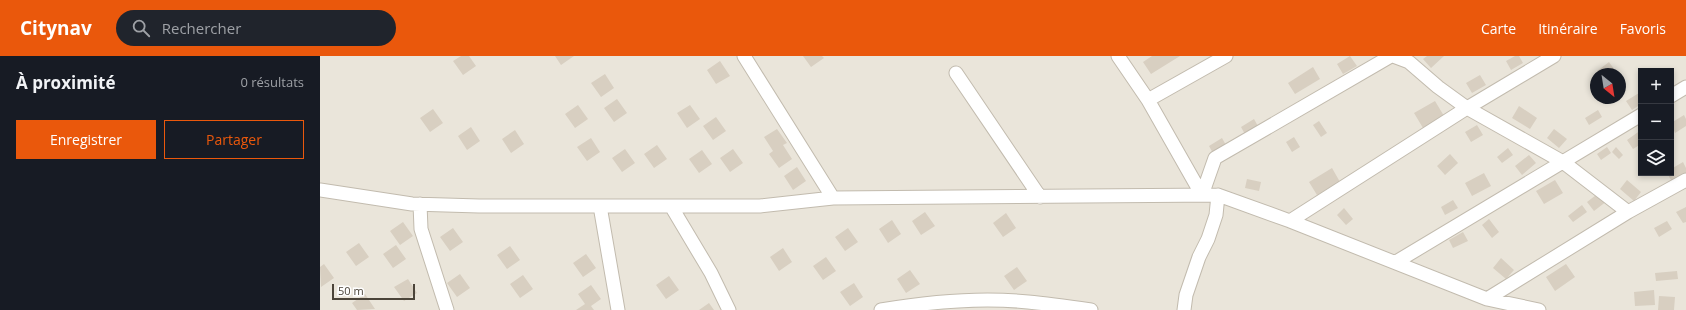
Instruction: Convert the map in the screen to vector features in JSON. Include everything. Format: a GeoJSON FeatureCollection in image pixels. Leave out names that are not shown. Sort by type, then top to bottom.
{"type":"FeatureCollection","features":[{"type":"Feature","properties":{"kind":"street"},"geometry":{"type":"LineString","coordinates":[[744,56],[833,198]]}},
{"type":"Feature","properties":{"kind":"street"},"geometry":{"type":"LineString","coordinates":[[1118,56],[1148,100],[1202,195]]}},
{"type":"Feature","properties":{"kind":"street"},"geometry":{"type":"LineString","coordinates":[[1148,100],[1226,56]]}},
{"type":"Feature","properties":{"kind":"street"},"geometry":{"type":"LineString","coordinates":[[1202,195],[1214,158],[1392,56],[1409,62],[1438,87],[1467,108],[1563,162],[1628,212]]}},
{"type":"Feature","properties":{"kind":"street"},"geometry":{"type":"LineString","coordinates":[[1290,221],[1467,108],[1554,56]]}},
{"type":"Feature","properties":{"kind":"street"},"geometry":{"type":"LineString","coordinates":[[956,73],[1040,197]]}},
{"type":"Feature","properties":{"kind":"street"},"geometry":{"type":"LineString","coordinates":[[1674,94],[1686,87]]}},
{"type":"Feature","properties":{"kind":"street"},"geometry":{"type":"LineString","coordinates":[[1396,262],[1638,117]]}},
{"type":"Feature","properties":{"kind":"street"},"geometry":{"type":"LineString","coordinates":[[1488,298],[1628,212],[1686,180]]}},
{"type":"Feature","properties":{"kind":"street"},"geometry":{"type":"LineString","coordinates":[[320,190],[420,204],[479,206],[760,206],[833,198],[1218,195],[1290,221],[1488,298],[1539,310]]}},
{"type":"Feature","properties":{"kind":"street"},"geometry":{"type":"LineString","coordinates":[[1184,310],[1186,295],[1216,215],[1218,195]]}},
{"type":"Feature","properties":{"kind":"street"},"geometry":{"type":"LineString","coordinates":[[420,204],[421,229],[447,310]]}},
{"type":"Feature","properties":{"kind":"street"},"geometry":{"type":"LineString","coordinates":[[600,206],[618,310]]}},
{"type":"Feature","properties":{"kind":"street"},"geometry":{"type":"LineString","coordinates":[[671,206],[711,273],[729,310]]}},
{"type":"Feature","properties":{"kind":"street"},"geometry":{"type":"LineString","coordinates":[[881,310],[901,306],[986,300],[1027,302],[1091,310]]}},
{"type":"Feature","properties":{"kind":"shaded area"},"geometry":{"type":"Polygon","coordinates":[[[320,56],[1686,56],[1686,310],[320,310],[320,56]]]}},
{"type":"Feature","properties":{"kind":"building"},"geometry":{"type":"Polygon","coordinates":[[[461,56],[469,56],[476,66],[463,75],[453,61],[461,56]]]}},
{"type":"Feature","properties":{"kind":"building"},"geometry":{"type":"Polygon","coordinates":[[[555,56],[574,56],[561,65],[555,56]]]}},
{"type":"Feature","properties":{"kind":"building"},"geometry":{"type":"Polygon","coordinates":[[[803,56],[822,56],[824,58],[811,67],[803,56]]]}},
{"type":"Feature","properties":{"kind":"building"},"geometry":{"type":"Polygon","coordinates":[[[1152,56],[1180,56],[1151,74],[1143,62],[1152,56]]]}},
{"type":"Feature","properties":{"kind":"building"},"geometry":{"type":"Polygon","coordinates":[[[1350,56],[1357,66],[1343,74],[1337,64],[1350,56]]]}},
{"type":"Feature","properties":{"kind":"building"},"geometry":{"type":"Polygon","coordinates":[[[1427,56],[1444,56],[1431,68],[1423,59],[1427,56]]]}},
{"type":"Feature","properties":{"kind":"building"},"geometry":{"type":"Polygon","coordinates":[[[1515,56],[1519,56],[1523,63],[1511,70],[1506,61],[1515,56]]]}},
{"type":"Feature","properties":{"kind":"building"},"geometry":{"type":"Polygon","coordinates":[[[720,61],[730,76],[716,84],[707,70],[720,61]]]}},
{"type":"Feature","properties":{"kind":"building"},"geometry":{"type":"Polygon","coordinates":[[[1609,62],[1613,68],[1601,68],[1609,62]]]}},
{"type":"Feature","properties":{"kind":"building"},"geometry":{"type":"Polygon","coordinates":[[[1313,67],[1320,79],[1295,94],[1288,83],[1313,67]]]}},
{"type":"Feature","properties":{"kind":"building"},"geometry":{"type":"Polygon","coordinates":[[[605,74],[614,88],[601,97],[591,83],[605,74]]]}},
{"type":"Feature","properties":{"kind":"building"},"geometry":{"type":"Polygon","coordinates":[[[1480,75],[1486,85],[1472,93],[1466,83],[1480,75]]]}},
{"type":"Feature","properties":{"kind":"building"},"geometry":{"type":"Polygon","coordinates":[[[1638,94],[1638,106],[1632,110],[1626,101],[1638,94]]]}},
{"type":"Feature","properties":{"kind":"building"},"geometry":{"type":"Polygon","coordinates":[[[617,99],[627,113],[614,122],[604,108],[617,99]]]}},
{"type":"Feature","properties":{"kind":"building"},"geometry":{"type":"Polygon","coordinates":[[[1435,101],[1444,116],[1423,128],[1414,113],[1435,101]]]}},
{"type":"Feature","properties":{"kind":"building"},"geometry":{"type":"Polygon","coordinates":[[[578,105],[588,119],[575,128],[565,114],[578,105]]]}},
{"type":"Feature","properties":{"kind":"building"},"geometry":{"type":"Polygon","coordinates":[[[690,105],[700,119],[687,128],[677,113],[690,105]]]}},
{"type":"Feature","properties":{"kind":"building"},"geometry":{"type":"Polygon","coordinates":[[[1519,106],[1537,118],[1530,129],[1512,118],[1519,106]]]}},
{"type":"Feature","properties":{"kind":"building"},"geometry":{"type":"Polygon","coordinates":[[[433,109],[443,123],[430,132],[420,118],[433,109]]]}},
{"type":"Feature","properties":{"kind":"building"},"geometry":{"type":"Polygon","coordinates":[[[1598,110],[1602,117],[1589,125],[1585,118],[1598,110]]]}},
{"type":"Feature","properties":{"kind":"building"},"geometry":{"type":"Polygon","coordinates":[[[1684,115],[1686,119],[1686,126],[1675,133],[1674,121],[1684,115]]]}},
{"type":"Feature","properties":{"kind":"building"},"geometry":{"type":"Polygon","coordinates":[[[716,117],[726,131],[713,140],[703,126],[716,117]]]}},
{"type":"Feature","properties":{"kind":"building"},"geometry":{"type":"Polygon","coordinates":[[[1254,119],[1259,128],[1246,136],[1241,127],[1254,119]]]}},
{"type":"Feature","properties":{"kind":"building"},"geometry":{"type":"Polygon","coordinates":[[[1319,121],[1327,133],[1321,137],[1313,125],[1319,121]]]}},
{"type":"Feature","properties":{"kind":"building"},"geometry":{"type":"Polygon","coordinates":[[[1477,125],[1483,135],[1471,142],[1465,132],[1477,125]]]}},
{"type":"Feature","properties":{"kind":"building"},"geometry":{"type":"Polygon","coordinates":[[[471,127],[480,141],[467,150],[458,136],[471,127]]]}},
{"type":"Feature","properties":{"kind":"building"},"geometry":{"type":"Polygon","coordinates":[[[777,129],[787,143],[783,145],[792,159],[779,168],[769,154],[773,151],[764,137],[777,129]]]}},
{"type":"Feature","properties":{"kind":"building"},"geometry":{"type":"Polygon","coordinates":[[[1554,129],[1567,139],[1559,148],[1547,138],[1554,129]]]}},
{"type":"Feature","properties":{"kind":"building"},"geometry":{"type":"Polygon","coordinates":[[[515,130],[524,144],[511,153],[502,139],[515,130]]]}},
{"type":"Feature","properties":{"kind":"building"},"geometry":{"type":"Polygon","coordinates":[[[1638,132],[1638,146],[1633,149],[1627,140],[1638,132]]]}},
{"type":"Feature","properties":{"kind":"building"},"geometry":{"type":"Polygon","coordinates":[[[1294,137],[1300,147],[1292,152],[1286,142],[1294,137]]]}},
{"type":"Feature","properties":{"kind":"building"},"geometry":{"type":"Polygon","coordinates":[[[591,138],[600,152],[587,161],[577,147],[591,138]]]}},
{"type":"Feature","properties":{"kind":"building"},"geometry":{"type":"Polygon","coordinates":[[[1222,138],[1227,147],[1214,155],[1209,146],[1222,138]]]}},
{"type":"Feature","properties":{"kind":"building"},"geometry":{"type":"Polygon","coordinates":[[[657,145],[667,159],[654,168],[644,154],[657,145]]]}},
{"type":"Feature","properties":{"kind":"building"},"geometry":{"type":"Polygon","coordinates":[[[1607,147],[1611,153],[1601,160],[1597,154],[1607,147]]]}},
{"type":"Feature","properties":{"kind":"building"},"geometry":{"type":"Polygon","coordinates":[[[1616,147],[1623,155],[1619,159],[1612,152],[1616,147]]]}},
{"type":"Feature","properties":{"kind":"building"},"geometry":{"type":"Polygon","coordinates":[[[1508,148],[1513,155],[1502,163],[1497,157],[1508,148]]]}},
{"type":"Feature","properties":{"kind":"building"},"geometry":{"type":"Polygon","coordinates":[[[625,149],[635,163],[622,172],[612,158],[625,149]]]}},
{"type":"Feature","properties":{"kind":"building"},"geometry":{"type":"Polygon","coordinates":[[[733,149],[743,163],[730,172],[720,158],[733,149]]]}},
{"type":"Feature","properties":{"kind":"building"},"geometry":{"type":"Polygon","coordinates":[[[702,150],[712,164],[699,173],[689,159],[702,150]]]}},
{"type":"Feature","properties":{"kind":"building"},"geometry":{"type":"Polygon","coordinates":[[[1450,154],[1458,163],[1445,175],[1437,166],[1450,154]]]}},
{"type":"Feature","properties":{"kind":"building"},"geometry":{"type":"Polygon","coordinates":[[[1529,155],[1536,163],[1522,175],[1515,166],[1529,155]]]}},
{"type":"Feature","properties":{"kind":"building"},"geometry":{"type":"Polygon","coordinates":[[[1683,162],[1686,168],[1686,173],[1672,182],[1669,176],[1674,176],[1674,167],[1683,162]]]}},
{"type":"Feature","properties":{"kind":"building"},"geometry":{"type":"Polygon","coordinates":[[[797,167],[806,181],[793,190],[784,176],[797,167]]]}},
{"type":"Feature","properties":{"kind":"building"},"geometry":{"type":"Polygon","coordinates":[[[1332,168],[1340,182],[1317,195],[1309,182],[1332,168]]]}},
{"type":"Feature","properties":{"kind":"building"},"geometry":{"type":"Polygon","coordinates":[[[1484,173],[1491,186],[1472,196],[1465,183],[1484,173]]]}},
{"type":"Feature","properties":{"kind":"building"},"geometry":{"type":"Polygon","coordinates":[[[1247,179],[1261,182],[1259,191],[1245,188],[1247,179]]]}},
{"type":"Feature","properties":{"kind":"building"},"geometry":{"type":"Polygon","coordinates":[[[1555,180],[1563,193],[1544,204],[1536,191],[1555,180]]]}},
{"type":"Feature","properties":{"kind":"building"},"geometry":{"type":"Polygon","coordinates":[[[1627,180],[1641,192],[1634,201],[1620,189],[1627,180]]]}},
{"type":"Feature","properties":{"kind":"building"},"geometry":{"type":"Polygon","coordinates":[[[1600,192],[1607,201],[1594,211],[1587,202],[1600,192]]]}},
{"type":"Feature","properties":{"kind":"building"},"geometry":{"type":"Polygon","coordinates":[[[1453,200],[1458,208],[1445,215],[1441,207],[1453,200]]]}},
{"type":"Feature","properties":{"kind":"building"},"geometry":{"type":"Polygon","coordinates":[[[1582,205],[1587,212],[1573,222],[1568,216],[1582,205]]]}},
{"type":"Feature","properties":{"kind":"building"},"geometry":{"type":"Polygon","coordinates":[[[1686,207],[1686,222],[1683,223],[1676,212],[1686,207]]]}},
{"type":"Feature","properties":{"kind":"building"},"geometry":{"type":"Polygon","coordinates":[[[1344,208],[1353,219],[1346,225],[1337,215],[1344,208]]]}},
{"type":"Feature","properties":{"kind":"building"},"geometry":{"type":"Polygon","coordinates":[[[925,212],[935,226],[921,235],[912,221],[925,212]]]}},
{"type":"Feature","properties":{"kind":"building"},"geometry":{"type":"Polygon","coordinates":[[[1006,213],[1016,228],[1003,237],[993,223],[1006,213]]]}},
{"type":"Feature","properties":{"kind":"building"},"geometry":{"type":"Polygon","coordinates":[[[1489,219],[1499,232],[1492,238],[1482,225],[1489,219]]]}},
{"type":"Feature","properties":{"kind":"building"},"geometry":{"type":"Polygon","coordinates":[[[892,220],[901,234],[888,243],[879,229],[892,220]]]}},
{"type":"Feature","properties":{"kind":"building"},"geometry":{"type":"Polygon","coordinates":[[[1667,221],[1672,229],[1659,237],[1654,228],[1667,221]]]}},
{"type":"Feature","properties":{"kind":"building"},"geometry":{"type":"Polygon","coordinates":[[[403,222],[413,236],[400,245],[390,231],[403,222]]]}},
{"type":"Feature","properties":{"kind":"building"},"geometry":{"type":"Polygon","coordinates":[[[453,228],[463,242],[450,251],[440,237],[453,228]]]}},
{"type":"Feature","properties":{"kind":"building"},"geometry":{"type":"Polygon","coordinates":[[[848,228],[858,242],[845,251],[835,237],[848,228]]]}},
{"type":"Feature","properties":{"kind":"building"},"geometry":{"type":"Polygon","coordinates":[[[1463,232],[1468,241],[1453,248],[1449,240],[1463,232]]]}},
{"type":"Feature","properties":{"kind":"building"},"geometry":{"type":"Polygon","coordinates":[[[359,243],[369,257],[356,266],[346,252],[359,243]]]}},
{"type":"Feature","properties":{"kind":"building"},"geometry":{"type":"Polygon","coordinates":[[[396,245],[406,259],[393,268],[383,254],[396,245]]]}},
{"type":"Feature","properties":{"kind":"building"},"geometry":{"type":"Polygon","coordinates":[[[510,246],[520,260],[507,269],[497,255],[510,246]]]}},
{"type":"Feature","properties":{"kind":"building"},"geometry":{"type":"Polygon","coordinates":[[[783,248],[792,262],[779,271],[770,257],[783,248]]]}},
{"type":"Feature","properties":{"kind":"building"},"geometry":{"type":"Polygon","coordinates":[[[586,254],[596,268],[583,277],[573,263],[586,254]]]}},
{"type":"Feature","properties":{"kind":"building"},"geometry":{"type":"Polygon","coordinates":[[[826,257],[836,271],[823,280],[813,266],[826,257]]]}},
{"type":"Feature","properties":{"kind":"building"},"geometry":{"type":"Polygon","coordinates":[[[1501,258],[1514,270],[1506,279],[1493,268],[1501,258]]]}},
{"type":"Feature","properties":{"kind":"building"},"geometry":{"type":"Polygon","coordinates":[[[324,264],[334,278],[321,287],[320,267],[324,264]]]}},
{"type":"Feature","properties":{"kind":"building"},"geometry":{"type":"Polygon","coordinates":[[[1566,264],[1575,277],[1555,291],[1546,277],[1566,264]]]}},
{"type":"Feature","properties":{"kind":"building"},"geometry":{"type":"Polygon","coordinates":[[[1017,267],[1027,281],[1014,290],[1004,276],[1017,267]]]}},
{"type":"Feature","properties":{"kind":"building"},"geometry":{"type":"Polygon","coordinates":[[[910,270],[920,284],[906,293],[897,279],[910,270]]]}},
{"type":"Feature","properties":{"kind":"building"},"geometry":{"type":"Polygon","coordinates":[[[1677,271],[1678,279],[1656,281],[1655,273],[1677,271]]]}},
{"type":"Feature","properties":{"kind":"building"},"geometry":{"type":"Polygon","coordinates":[[[460,274],[470,288],[457,297],[447,283],[460,274]]]}},
{"type":"Feature","properties":{"kind":"building"},"geometry":{"type":"Polygon","coordinates":[[[523,275],[533,289],[520,298],[510,284],[523,275]]]}},
{"type":"Feature","properties":{"kind":"building"},"geometry":{"type":"Polygon","coordinates":[[[669,276],[679,290],[666,299],[656,285],[669,276]]]}},
{"type":"Feature","properties":{"kind":"building"},"geometry":{"type":"Polygon","coordinates":[[[408,279],[417,293],[404,301],[394,287],[408,279]]]}},
{"type":"Feature","properties":{"kind":"building"},"geometry":{"type":"Polygon","coordinates":[[[854,283],[863,297],[850,306],[840,292],[854,283]]]}},
{"type":"Feature","properties":{"kind":"building"},"geometry":{"type":"Polygon","coordinates":[[[591,285],[601,299],[591,306],[594,310],[576,310],[585,304],[578,294],[591,285]]]}},
{"type":"Feature","properties":{"kind":"building"},"geometry":{"type":"Polygon","coordinates":[[[1654,290],[1655,305],[1635,306],[1634,292],[1654,290]]]}},
{"type":"Feature","properties":{"kind":"building"},"geometry":{"type":"Polygon","coordinates":[[[365,294],[375,309],[357,310],[352,303],[365,294]]]}},
{"type":"Feature","properties":{"kind":"building"},"geometry":{"type":"Polygon","coordinates":[[[1659,296],[1675,297],[1674,310],[1658,310],[1659,296]]]}},
{"type":"Feature","properties":{"kind":"building"},"geometry":{"type":"Polygon","coordinates":[[[709,303],[714,310],[699,310],[709,303]]]}}]}
